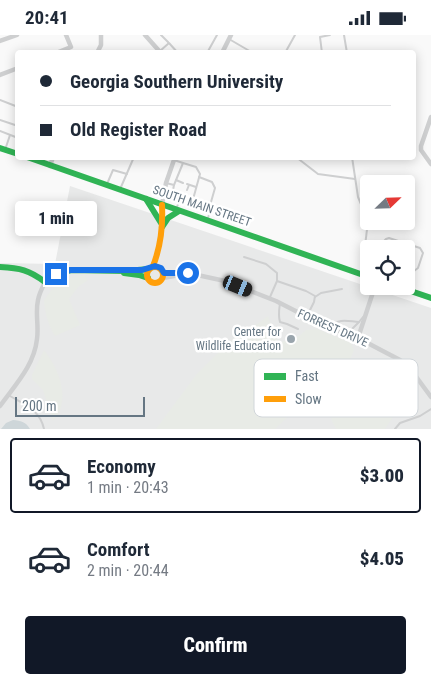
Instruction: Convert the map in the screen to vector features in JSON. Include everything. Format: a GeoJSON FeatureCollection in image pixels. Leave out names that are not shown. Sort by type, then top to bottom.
{"type":"FeatureCollection","features":[{"type":"Feature","properties":{"kind":"main road"},"geometry":{"type":"LineString","coordinates":[[3,149],[15,153]]}},
{"type":"Feature","properties":{"kind":"main road","name":"SOUTH MAIN STREET"},"geometry":{"type":"LineString","coordinates":[[35,160],[360,274]]}},
{"type":"Feature","properties":{"kind":"main road"},"geometry":{"type":"LineString","coordinates":[[146,199],[162,226]]}},
{"type":"Feature","properties":{"kind":"main road"},"geometry":{"type":"LineString","coordinates":[[113,271],[139,275],[155,283],[160,282],[163,274],[160,265],[159,249],[162,205]]}},
{"type":"Feature","properties":{"kind":"main road"},"geometry":{"type":"LineString","coordinates":[[162,226],[178,210]]}},
{"type":"Feature","properties":{"kind":"main road"},"geometry":{"type":"LineString","coordinates":[[148,279],[147,273],[159,249]]}},
{"type":"Feature","properties":{"kind":"main road"},"geometry":{"type":"LineString","coordinates":[[0,267],[20,267],[32,272],[46,282],[56,274],[71,270],[113,271],[158,267],[163,274]]}},
{"type":"Feature","properties":{"kind":"main road"},"geometry":{"type":"LineString","coordinates":[[415,293],[431,298]]}},
{"type":"Feature","properties":{"kind":"street"},"geometry":{"type":"LineString","coordinates":[[0,41],[17,35]]}},
{"type":"Feature","properties":{"kind":"street"},"geometry":{"type":"LineString","coordinates":[[63,50],[70,47],[66,35]]}},
{"type":"Feature","properties":{"kind":"street"},"geometry":{"type":"LineString","coordinates":[[98,50],[101,45],[101,35]]}},
{"type":"Feature","properties":{"kind":"street"},"geometry":{"type":"LineString","coordinates":[[145,35],[159,50]]}},
{"type":"Feature","properties":{"kind":"street"},"geometry":{"type":"LineString","coordinates":[[224,50],[230,37]]}},
{"type":"Feature","properties":{"kind":"street"},"geometry":{"type":"LineString","coordinates":[[0,75],[15,69]]}},
{"type":"Feature","properties":{"kind":"street"},"geometry":{"type":"LineString","coordinates":[[431,117],[421,150],[431,164]]}},
{"type":"Feature","properties":{"kind":"street"},"geometry":{"type":"LineString","coordinates":[[50,166],[52,160]]}},
{"type":"Feature","properties":{"kind":"street"},"geometry":{"type":"LineString","coordinates":[[162,205],[166,183],[175,160]]}},
{"type":"Feature","properties":{"kind":"street","name":"FORREST DRIVE"},"geometry":{"type":"LineString","coordinates":[[163,274],[174,276],[176,274],[188,273],[226,281],[278,302],[400,359]]}},
{"type":"Feature","properties":{"kind":"street"},"geometry":{"type":"LineString","coordinates":[[0,406],[29,366],[34,353],[38,328],[37,301],[46,282]]}},
{"type":"Feature","properties":{"kind":"street"},"geometry":{"type":"LineString","coordinates":[[358,339],[372,295]]}},
{"type":"Feature","properties":{"kind":"street","name":"FORREST DRIVE"},"geometry":{"type":"LineString","coordinates":[[418,378],[431,397]]}},
{"type":"Feature","properties":{"kind":"lane"},"geometry":{"type":"LineString","coordinates":[[162,35],[175,50]]}},
{"type":"Feature","properties":{"kind":"lane"},"geometry":{"type":"LineString","coordinates":[[209,50],[217,35]]}},
{"type":"Feature","properties":{"kind":"lane"},"geometry":{"type":"LineString","coordinates":[[287,50],[295,35]]}},
{"type":"Feature","properties":{"kind":"lane"},"geometry":{"type":"LineString","coordinates":[[322,50],[320,37],[330,35]]}},
{"type":"Feature","properties":{"kind":"lane"},"geometry":{"type":"LineString","coordinates":[[344,35],[346,50]]}},
{"type":"Feature","properties":{"kind":"lane"},"geometry":{"type":"LineString","coordinates":[[230,37],[249,50]]}},
{"type":"Feature","properties":{"kind":"lane"},"geometry":{"type":"LineString","coordinates":[[163,50],[169,43]]}},
{"type":"Feature","properties":{"kind":"lane"},"geometry":{"type":"LineString","coordinates":[[0,100],[15,106]]}},
{"type":"Feature","properties":{"kind":"lane"},"geometry":{"type":"LineString","coordinates":[[0,120],[15,125]]}},
{"type":"Feature","properties":{"kind":"lane"},"geometry":{"type":"LineString","coordinates":[[0,131],[15,136]]}},
{"type":"Feature","properties":{"kind":"lane"},"geometry":{"type":"LineString","coordinates":[[3,149],[10,135]]}},
{"type":"Feature","properties":{"kind":"lane"},"geometry":{"type":"LineString","coordinates":[[120,190],[133,160]]}},
{"type":"Feature","properties":{"kind":"lane"},"geometry":{"type":"LineString","coordinates":[[177,160],[196,167],[200,174],[192,203]]}},
{"type":"Feature","properties":{"kind":"lane"},"geometry":{"type":"LineString","coordinates":[[300,160],[318,174],[355,179]]}},
{"type":"Feature","properties":{"kind":"lane"},"geometry":{"type":"LineString","coordinates":[[352,160],[358,197],[368,221],[366,240]]}},
{"type":"Feature","properties":{"kind":"lane"},"geometry":{"type":"LineString","coordinates":[[183,163],[173,190],[180,199],[209,209]]}},
{"type":"Feature","properties":{"kind":"lane"},"geometry":{"type":"LineString","coordinates":[[107,185],[113,170],[127,174]]}},
{"type":"Feature","properties":{"kind":"lane"},"geometry":{"type":"LineString","coordinates":[[199,177],[212,182],[215,189],[207,220]]}},
{"type":"Feature","properties":{"kind":"lane"},"geometry":{"type":"LineString","coordinates":[[176,181],[183,183]]}},
{"type":"Feature","properties":{"kind":"lane"},"geometry":{"type":"LineString","coordinates":[[166,183],[174,185]]}},
{"type":"Feature","properties":{"kind":"lane"},"geometry":{"type":"LineString","coordinates":[[187,191],[188,185],[196,188]]}},
{"type":"Feature","properties":{"kind":"lane"},"geometry":{"type":"LineString","coordinates":[[178,210],[181,193]]}},
{"type":"Feature","properties":{"kind":"lane"},"geometry":{"type":"LineString","coordinates":[[184,201],[186,195]]}},
{"type":"Feature","properties":{"kind":"lane"},"geometry":{"type":"LineString","coordinates":[[415,247],[423,253],[418,268],[415,270]]}},
{"type":"Feature","properties":{"kind":"lane"},"geometry":{"type":"LineString","coordinates":[[244,257],[266,264],[277,273],[277,281],[269,298]]}},
{"type":"Feature","properties":{"kind":"lane"},"geometry":{"type":"LineString","coordinates":[[277,281],[306,291],[315,297]]}},
{"type":"Feature","properties":{"kind":"lane"},"geometry":{"type":"LineString","coordinates":[[307,317],[315,297],[321,293],[342,289]]}},
{"type":"Feature","properties":{"kind":"lane"},"geometry":{"type":"LineString","coordinates":[[278,302],[278,318],[280,322],[298,329]]}},
{"type":"Feature","properties":{"kind":"lane"},"geometry":{"type":"LineString","coordinates":[[344,333],[352,329],[365,316]]}},
{"type":"Feature","properties":{"kind":"lane"},"geometry":{"type":"LineString","coordinates":[[330,327],[335,322],[343,320],[359,321]]}},
{"type":"Feature","properties":{"kind":"lane"},"geometry":{"type":"LineString","coordinates":[[8,395],[38,414],[44,429]]}},
{"type":"Feature","properties":{"kind":"lane"},"geometry":{"type":"LineString","coordinates":[[396,429],[400,423],[420,417],[431,409]]}},
{"type":"Feature","properties":{"kind":"shaded area"},"geometry":{"type":"Polygon","coordinates":[[[70,186],[360,284],[360,295],[393,295],[431,308],[431,429],[0,429],[0,263],[55,264],[70,186]]]}},
{"type":"Feature","properties":{"kind":"shaded area"},"geometry":{"type":"Polygon","coordinates":[[[84,275],[88,280],[78,287],[69,299],[80,325],[55,336],[47,319],[44,300],[61,282],[84,275]]]}},
{"type":"Feature","properties":{"kind":"shaded area"},"geometry":{"type":"Polygon","coordinates":[[[268,316],[278,343],[299,336],[306,330],[317,329],[351,343],[354,350],[350,359],[254,359],[254,417],[288,417],[275,429],[156,429],[196,375],[237,335],[268,316]]]}},
{"type":"Feature","properties":{"kind":"shaded area"},"geometry":{"type":"Polygon","coordinates":[[[44,350],[54,366],[61,385],[62,404],[59,413],[53,421],[43,390],[32,379],[32,375],[44,350]]]}},
{"type":"Feature","properties":{"kind":"shaded area"},"geometry":{"type":"Polygon","coordinates":[[[331,417],[393,417],[385,429],[336,429],[331,417]]]}},
{"type":"Feature","properties":{"kind":"shaded area"},"geometry":{"type":"Polygon","coordinates":[[[13,420],[23,422],[30,429],[1,429],[6,423],[13,420]]]}},
{"type":"Feature","properties":{"kind":"traffic: fast"},"geometry":{"type":"LineString","coordinates":[[0,148],[15,153]]}},
{"type":"Feature","properties":{"kind":"traffic: fast"},"geometry":{"type":"LineString","coordinates":[[36,160],[360,274]]}},
{"type":"Feature","properties":{"kind":"traffic: fast"},"geometry":{"type":"LineString","coordinates":[[146,199],[161,223]]}},
{"type":"Feature","properties":{"kind":"traffic: fast"},"geometry":{"type":"LineString","coordinates":[[162,227],[168,218],[179,211]]}},
{"type":"Feature","properties":{"kind":"traffic: fast"},"geometry":{"type":"LineString","coordinates":[[0,267],[24,270],[45,282],[60,273],[71,270],[126,271],[149,269]]}},
{"type":"Feature","properties":{"kind":"traffic: fast"},"geometry":{"type":"LineString","coordinates":[[124,273],[148,278]]}},
{"type":"Feature","properties":{"kind":"traffic: fast"},"geometry":{"type":"LineString","coordinates":[[415,293],[431,298]]}},
{"type":"Feature","properties":{"kind":"traffic: slow"},"geometry":{"type":"LineString","coordinates":[[153,266],[161,236],[162,205]]}},
{"type":"Feature","properties":{"kind":"traffic: slow"},"geometry":{"type":"LineString","coordinates":[[152,267],[158,267],[163,272],[163,275],[161,281],[152,283],[147,278],[147,272],[152,267]]}},
{"type":"Feature","properties":{"kind":"place","name":"Center for Wildlife Education"},"geometry":{"type":"Point","coordinates":[291,339]}},
{"type":"Feature","properties":{"kind":"route"},"geometry":{"type":"LineString","coordinates":[[56,274],[71,270],[142,270],[155,266],[161,268],[164,273],[188,273]]}}]}
